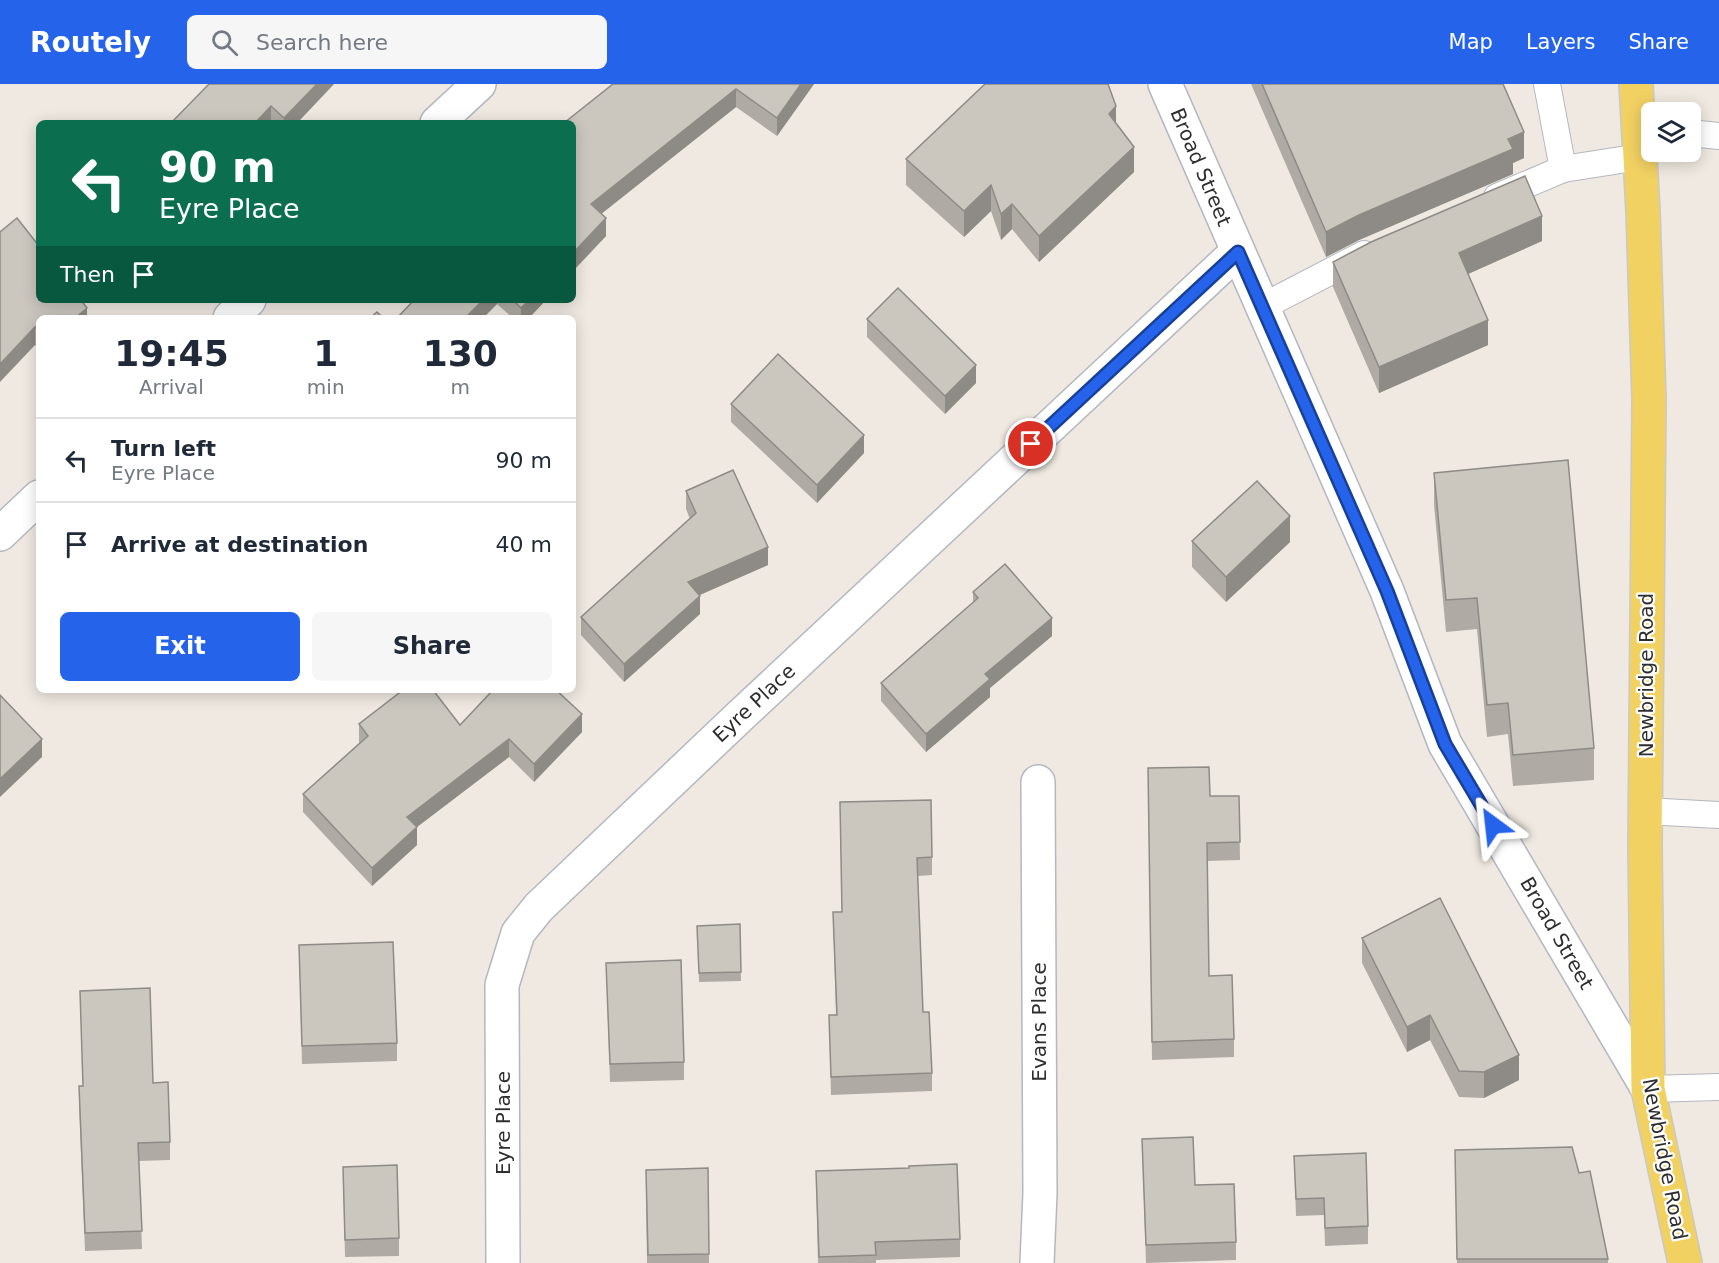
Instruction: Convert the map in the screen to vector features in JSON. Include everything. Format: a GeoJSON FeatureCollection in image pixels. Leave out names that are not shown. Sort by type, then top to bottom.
{"type":"FeatureCollection","features":[{"type":"Feature","properties":{"kind":"main road","name":"Newbridge Road"},"geometry":{"type":"LineString","coordinates":[[1636,84],[1641,123]]}},
{"type":"Feature","properties":{"kind":"main road","name":"Newbridge Road"},"geometry":{"type":"LineString","coordinates":[[1643,162],[1648,400],[1645,811],[1648,1089],[1685,1263]]}},
{"type":"Feature","properties":{"kind":"street"},"geometry":{"type":"LineString","coordinates":[[440,120],[479,84]]}},
{"type":"Feature","properties":{"kind":"street","name":"Broad Street"},"geometry":{"type":"LineString","coordinates":[[1165,84],[1387,591],[1445,744],[1648,1089]]}},
{"type":"Feature","properties":{"kind":"street","name":"Eyre Place"},"geometry":{"type":"LineString","coordinates":[[503,1263],[502,985],[518,933],[539,907],[738,718],[1238,252]]}},
{"type":"Feature","properties":{"kind":"street"},"geometry":{"type":"LineString","coordinates":[[233,315],[246,303]]}},
{"type":"Feature","properties":{"kind":"street"},"geometry":{"type":"LineString","coordinates":[[0,534],[36,500]]}},
{"type":"Feature","properties":{"kind":"street","name":"Evans Place"},"geometry":{"type":"LineString","coordinates":[[1037,1263],[1040,1193],[1038,782]]}},
{"type":"Feature","properties":{"kind":"lane"},"geometry":{"type":"LineString","coordinates":[[1547,84],[1563,169]]}},
{"type":"Feature","properties":{"kind":"lane"},"geometry":{"type":"LineString","coordinates":[[1701,134],[1719,136]]}},
{"type":"Feature","properties":{"kind":"lane"},"geometry":{"type":"LineString","coordinates":[[1475,207],[1641,139]]}},
{"type":"Feature","properties":{"kind":"lane"},"geometry":{"type":"LineString","coordinates":[[1262,307],[1387,244]]}},
{"type":"Feature","properties":{"kind":"lane"},"geometry":{"type":"LineString","coordinates":[[1645,811],[1719,815]]}},
{"type":"Feature","properties":{"kind":"lane"},"geometry":{"type":"LineString","coordinates":[[1648,1089],[1719,1087]]}},
{"type":"Feature","properties":{"kind":"building"},"geometry":{"type":"Polygon","coordinates":[[[209,84],[317,84],[284,118],[271,106],[258,120],[174,120],[209,84]]]}},
{"type":"Feature","properties":{"kind":"building"},"geometry":{"type":"Polygon","coordinates":[[[613,84],[801,84],[777,118],[736,89],[591,204],[606,218],[576,250],[576,120],[568,120],[613,84]]]}},
{"type":"Feature","properties":{"kind":"building"},"geometry":{"type":"Polygon","coordinates":[[[985,84],[1108,84],[1116,106],[1109,114],[1134,147],[1039,236],[1012,204],[1001,214],[991,185],[964,211],[906,159],[985,84]]]}},
{"type":"Feature","properties":{"kind":"building"},"geometry":{"type":"Polygon","coordinates":[[[1262,84],[1503,84],[1524,132],[1508,139],[1513,149],[1359,215],[1326,232],[1262,84]]]}},
{"type":"Feature","properties":{"kind":"building"},"geometry":{"type":"Polygon","coordinates":[[[1525,176],[1542,216],[1459,253],[1488,320],[1379,367],[1333,262],[1371,242],[1525,176]]]}},
{"type":"Feature","properties":{"kind":"building"},"geometry":{"type":"Polygon","coordinates":[[[17,218],[36,242],[36,303],[83,303],[87,308],[79,315],[36,315],[36,328],[0,364],[0,232],[17,218]]]}},
{"type":"Feature","properties":{"kind":"building"},"geometry":{"type":"Polygon","coordinates":[[[898,288],[976,365],[945,396],[867,319],[898,288]]]}},
{"type":"Feature","properties":{"kind":"building"},"geometry":{"type":"Polygon","coordinates":[[[411,303],[480,303],[468,315],[400,315],[411,303]]]}},
{"type":"Feature","properties":{"kind":"building"},"geometry":{"type":"Polygon","coordinates":[[[516,303],[526,303],[521,308],[516,303]]]}},
{"type":"Feature","properties":{"kind":"building"},"geometry":{"type":"Polygon","coordinates":[[[778,354],[864,435],[817,485],[731,404],[778,354]]]}},
{"type":"Feature","properties":{"kind":"building"},"geometry":{"type":"Polygon","coordinates":[[[1568,460],[1594,748],[1513,755],[1508,703],[1487,705],[1477,598],[1446,600],[1434,473],[1568,460]]]}},
{"type":"Feature","properties":{"kind":"building"},"geometry":{"type":"Polygon","coordinates":[[[733,470],[768,547],[688,582],[700,596],[624,664],[581,617],[696,513],[686,491],[733,470]]]}},
{"type":"Feature","properties":{"kind":"building"},"geometry":{"type":"Polygon","coordinates":[[[1257,481],[1290,516],[1226,577],[1192,541],[1257,481]]]}},
{"type":"Feature","properties":{"kind":"building"},"geometry":{"type":"Polygon","coordinates":[[[1005,564],[1052,618],[985,674],[990,679],[926,734],[881,683],[978,598],[973,592],[1005,564]]]}},
{"type":"Feature","properties":{"kind":"building"},"geometry":{"type":"Polygon","coordinates":[[[399,693],[435,693],[460,725],[490,693],[559,693],[582,714],[534,764],[509,739],[407,817],[417,827],[372,868],[303,794],[368,736],[359,724],[399,693]]]}},
{"type":"Feature","properties":{"kind":"building"},"geometry":{"type":"Polygon","coordinates":[[[0,695],[42,739],[0,779],[0,695]]]}},
{"type":"Feature","properties":{"kind":"building"},"geometry":{"type":"Polygon","coordinates":[[[1209,767],[1210,796],[1239,796],[1240,842],[1207,843],[1209,976],[1232,975],[1234,1039],[1152,1042],[1148,768],[1209,767]]]}},
{"type":"Feature","properties":{"kind":"building"},"geometry":{"type":"Polygon","coordinates":[[[931,800],[932,857],[917,858],[923,1012],[929,1012],[932,1073],[831,1077],[829,1015],[837,1015],[833,912],[842,912],[840,802],[931,800]]]}},
{"type":"Feature","properties":{"kind":"building"},"geometry":{"type":"Polygon","coordinates":[[[1440,898],[1519,1055],[1484,1072],[1459,1071],[1430,1015],[1407,1027],[1362,938],[1440,898]]]}},
{"type":"Feature","properties":{"kind":"building"},"geometry":{"type":"Polygon","coordinates":[[[740,924],[741,972],[699,973],[697,926],[740,924]]]}},
{"type":"Feature","properties":{"kind":"building"},"geometry":{"type":"Polygon","coordinates":[[[393,942],[397,1043],[302,1046],[299,945],[393,942]]]}},
{"type":"Feature","properties":{"kind":"building"},"geometry":{"type":"Polygon","coordinates":[[[681,960],[684,1062],[610,1064],[606,963],[681,960]]]}},
{"type":"Feature","properties":{"kind":"building"},"geometry":{"type":"Polygon","coordinates":[[[150,988],[153,1083],[168,1082],[170,1142],[138,1143],[142,1231],[85,1233],[79,1086],[83,1086],[80,991],[150,988]]]}},
{"type":"Feature","properties":{"kind":"building"},"geometry":{"type":"Polygon","coordinates":[[[1193,1137],[1195,1185],[1234,1184],[1236,1242],[1146,1245],[1142,1139],[1193,1137]]]}},
{"type":"Feature","properties":{"kind":"building"},"geometry":{"type":"Polygon","coordinates":[[[1572,1147],[1579,1173],[1590,1171],[1608,1259],[1457,1259],[1455,1150],[1572,1147]]]}},
{"type":"Feature","properties":{"kind":"building"},"geometry":{"type":"Polygon","coordinates":[[[1366,1153],[1368,1226],[1325,1228],[1324,1198],[1296,1199],[1294,1156],[1366,1153]]]}},
{"type":"Feature","properties":{"kind":"building"},"geometry":{"type":"Polygon","coordinates":[[[957,1164],[960,1239],[875,1242],[876,1255],[819,1257],[816,1171],[957,1164]]]}},
{"type":"Feature","properties":{"kind":"building"},"geometry":{"type":"Polygon","coordinates":[[[397,1165],[399,1238],[345,1240],[343,1167],[397,1165]]]}},
{"type":"Feature","properties":{"kind":"building"},"geometry":{"type":"Polygon","coordinates":[[[708,1168],[709,1254],[648,1255],[646,1170],[708,1168]]]}},
{"type":"Feature","properties":{"kind":"route"},"geometry":{"type":"LineString","coordinates":[[1031,444],[1238,252],[1387,591],[1445,744],[1493,825]]}}]}
